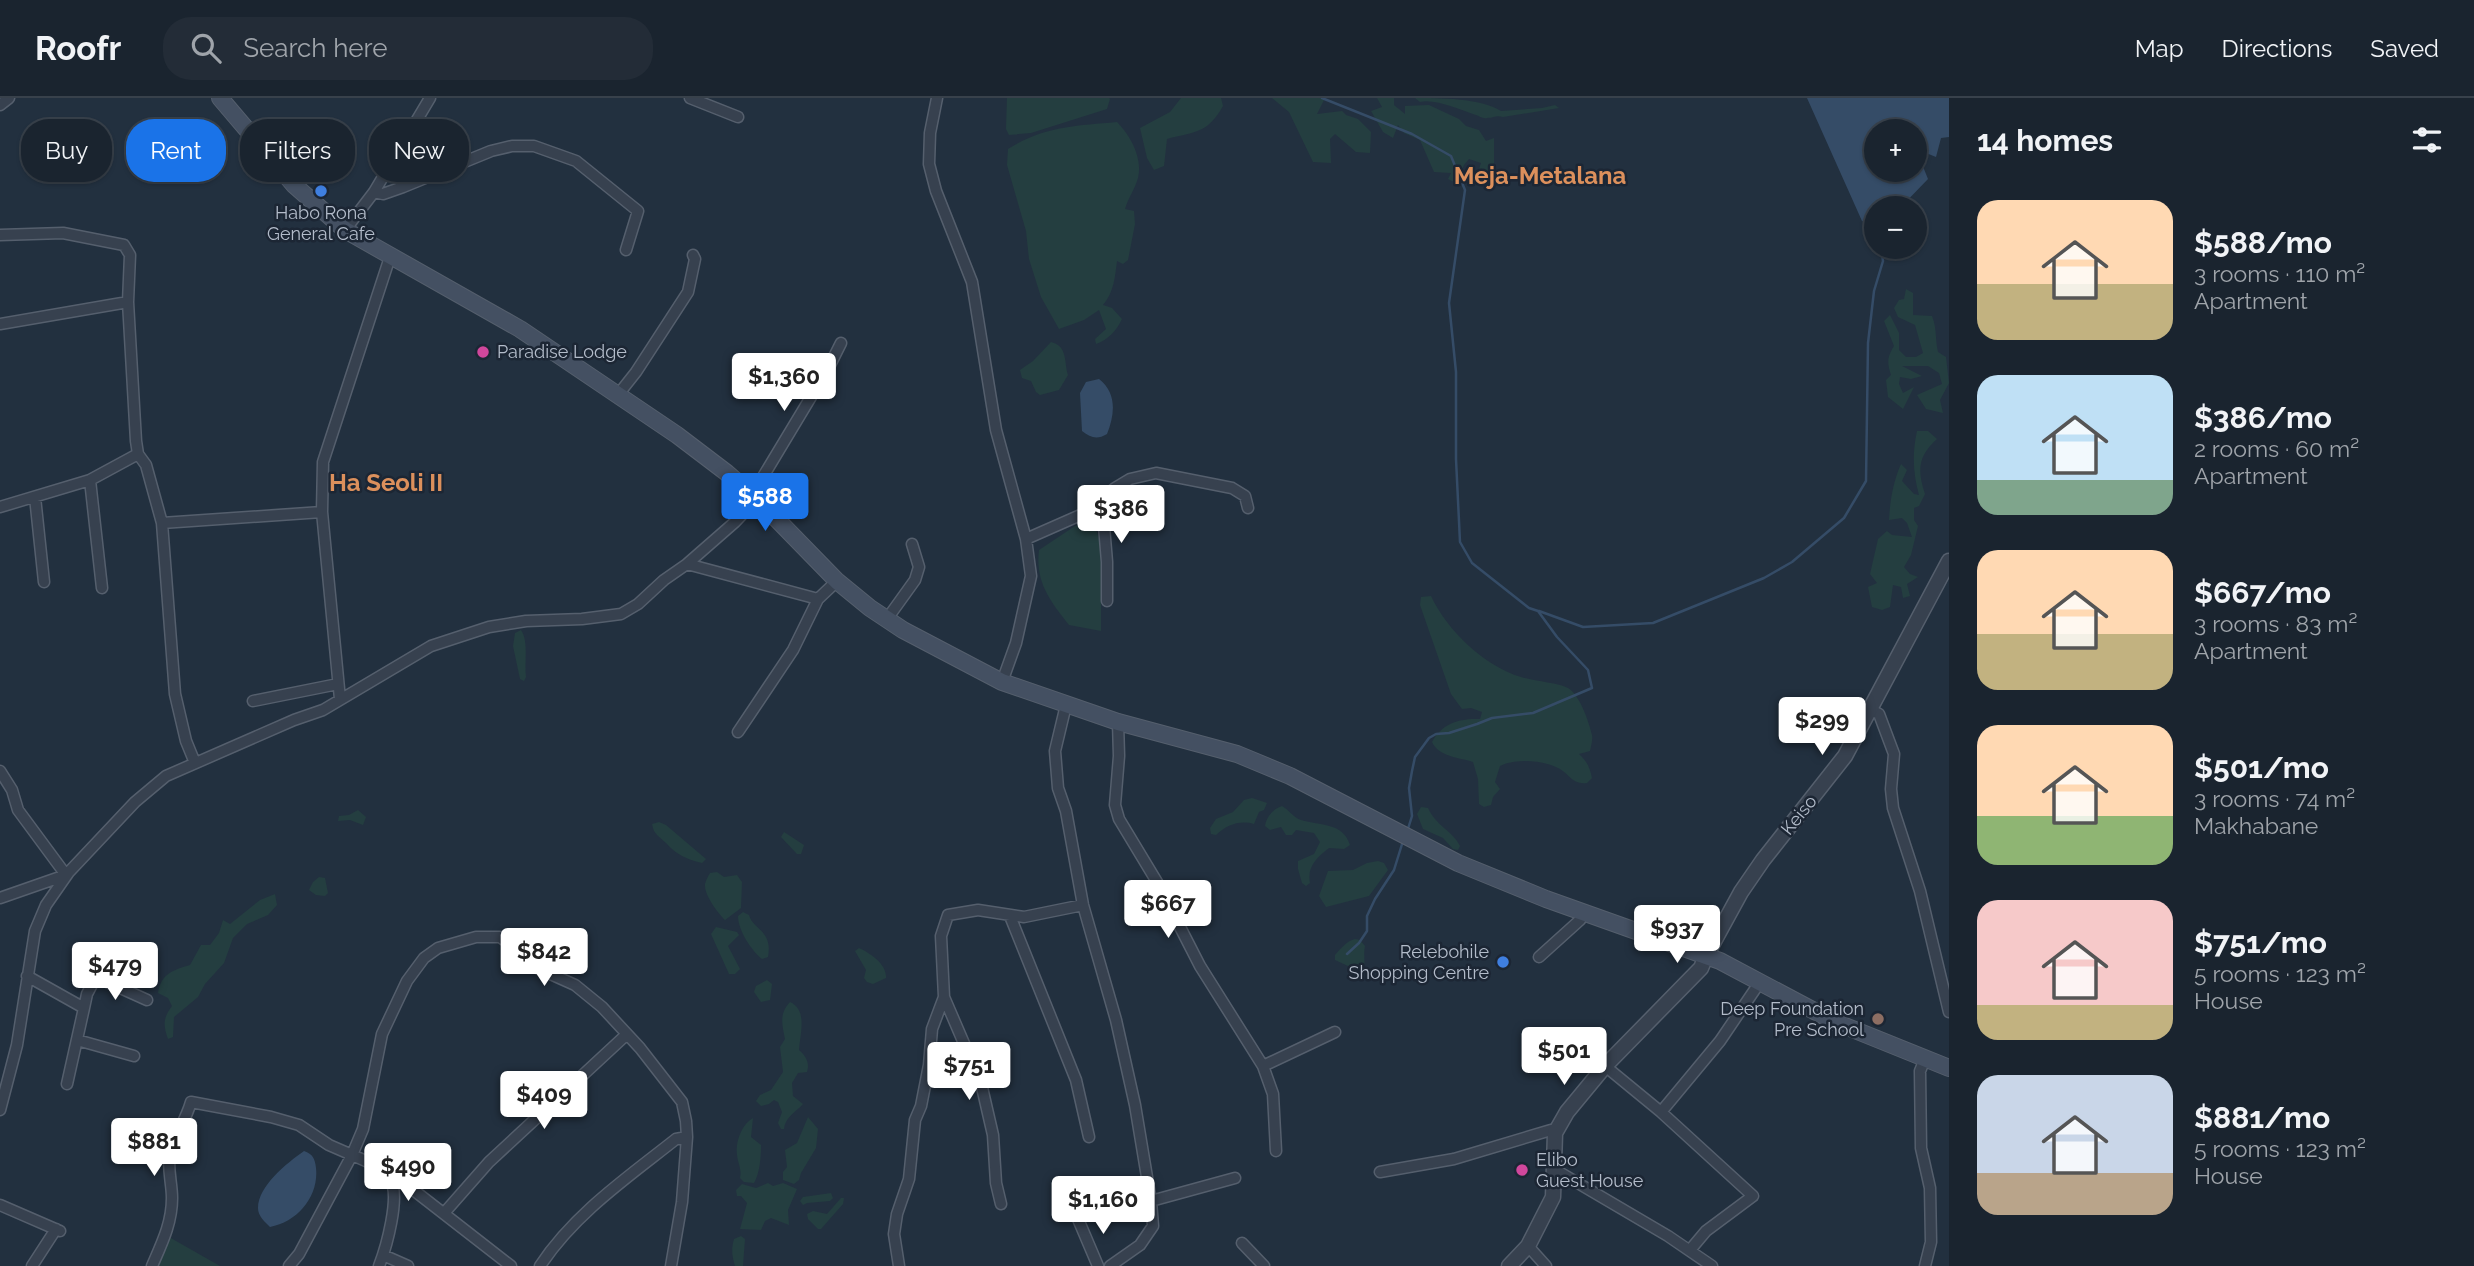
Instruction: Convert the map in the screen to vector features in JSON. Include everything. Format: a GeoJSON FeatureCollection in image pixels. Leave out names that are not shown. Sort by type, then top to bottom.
{"type":"FeatureCollection","features":[{"type":"Feature","properties":{"kind":"main road"},"geometry":{"type":"LineString","coordinates":[[220,98],[294,185],[345,230],[520,329],[677,435],[754,497],[837,581],[887,620],[1002,682],[1118,722],[1237,754],[1290,776],[1458,863],[1706,956],[1835,1022],[1949,1068]]}},
{"type":"Feature","properties":{"kind":"street"},"geometry":{"type":"LineString","coordinates":[[0,105],[9,98]]}},
{"type":"Feature","properties":{"kind":"street"},"geometry":{"type":"LineString","coordinates":[[345,230],[374,192],[430,98]]}},
{"type":"Feature","properties":{"kind":"street"},"geometry":{"type":"LineString","coordinates":[[690,98],[738,117]]}},
{"type":"Feature","properties":{"kind":"street"},"geometry":{"type":"LineString","coordinates":[[937,98],[930,134],[929,164],[936,191],[972,282],[996,430],[1026,539],[1031,576],[1016,643],[1002,682]]}},
{"type":"Feature","properties":{"kind":"street"},"geometry":{"type":"LineString","coordinates":[[374,192],[383,194],[491,151],[512,146],[534,146],[576,161],[638,211],[626,250]]}},
{"type":"Feature","properties":{"kind":"street"},"geometry":{"type":"LineString","coordinates":[[0,235],[63,233],[124,245],[130,256],[128,302],[138,454],[146,465],[162,523],[175,694],[186,741],[195,763]]}},
{"type":"Feature","properties":{"kind":"street"},"geometry":{"type":"LineString","coordinates":[[617,396],[636,372],[688,292],[695,259],[693,255]]}},
{"type":"Feature","properties":{"kind":"street"},"geometry":{"type":"LineString","coordinates":[[340,699],[322,512],[323,462],[390,257]]}},
{"type":"Feature","properties":{"kind":"street"},"geometry":{"type":"LineString","coordinates":[[0,324],[128,302]]}},
{"type":"Feature","properties":{"kind":"street"},"geometry":{"type":"LineString","coordinates":[[0,1110],[17,1045],[35,931],[46,905],[66,875],[135,802],[166,776],[323,710],[431,646],[489,626],[621,614],[638,604],[740,517],[829,368],[841,343]]}},
{"type":"Feature","properties":{"kind":"street"},"geometry":{"type":"LineString","coordinates":[[0,507],[90,480],[138,454]]}},
{"type":"Feature","properties":{"kind":"street"},"geometry":{"type":"LineString","coordinates":[[1026,539],[1085,513],[1126,482],[1156,473],[1232,488],[1245,496],[1248,508]]}},
{"type":"Feature","properties":{"kind":"street"},"geometry":{"type":"LineString","coordinates":[[90,480],[102,587]]}},
{"type":"Feature","properties":{"kind":"street"},"geometry":{"type":"LineString","coordinates":[[35,497],[44,582]]}},
{"type":"Feature","properties":{"kind":"street"},"geometry":{"type":"LineString","coordinates":[[162,523],[322,512]]}},
{"type":"Feature","properties":{"kind":"street"},"geometry":{"type":"LineString","coordinates":[[1085,513],[1104,526],[1107,601]]}},
{"type":"Feature","properties":{"kind":"street"},"geometry":{"type":"LineString","coordinates":[[887,620],[915,579],[919,567],[912,544]]}},
{"type":"Feature","properties":{"kind":"street","name":"Keiso"},"geometry":{"type":"LineString","coordinates":[[1555,1133],[1578,1098],[1605,1066],[1701,968],[1741,892],[1844,756],[1949,561]]}},
{"type":"Feature","properties":{"kind":"street"},"geometry":{"type":"LineString","coordinates":[[687,564],[818,599]]}},
{"type":"Feature","properties":{"kind":"street"},"geometry":{"type":"LineString","coordinates":[[738,732],[793,650],[818,599],[837,581]]}},
{"type":"Feature","properties":{"kind":"street"},"geometry":{"type":"LineString","coordinates":[[253,701],[338,684]]}},
{"type":"Feature","properties":{"kind":"street"},"geometry":{"type":"LineString","coordinates":[[1066,705],[1055,751],[1058,788],[1066,811],[1083,905],[1116,1020],[1141,1131],[1153,1226],[1140,1245],[1110,1266]]}},
{"type":"Feature","properties":{"kind":"street"},"geometry":{"type":"LineString","coordinates":[[1869,709],[1879,714],[1895,754],[1891,789],[1893,807],[1920,891],[1949,1012]]}},
{"type":"Feature","properties":{"kind":"street"},"geometry":{"type":"LineString","coordinates":[[1118,722],[1119,755],[1115,805],[1119,819],[1157,882],[1200,966],[1263,1066],[1273,1094],[1276,1151]]}},
{"type":"Feature","properties":{"kind":"street"},"geometry":{"type":"LineString","coordinates":[[0,771],[12,790],[18,810],[66,875]]}},
{"type":"Feature","properties":{"kind":"street"},"geometry":{"type":"LineString","coordinates":[[0,898],[66,875]]}},
{"type":"Feature","properties":{"kind":"street"},"geometry":{"type":"LineString","coordinates":[[899,1266],[894,1234],[897,1214],[909,1179],[915,1119],[921,1106],[929,1065],[932,1029],[943,997],[941,936],[948,915],[978,910],[1010,916],[1033,916],[1083,905]]}},
{"type":"Feature","properties":{"kind":"street"},"geometry":{"type":"LineString","coordinates":[[1539,957],[1580,920],[1584,912]]}},
{"type":"Feature","properties":{"kind":"street"},"geometry":{"type":"LineString","coordinates":[[1010,916],[1076,1080],[1089,1137]]}},
{"type":"Feature","properties":{"kind":"street"},"geometry":{"type":"LineString","coordinates":[[289,1266],[299,1254],[363,1129],[384,1030],[407,981],[424,958],[438,948],[475,937],[499,937],[522,953],[537,968],[575,985],[602,1007],[640,1048],[682,1102],[687,1137],[682,1202],[671,1266]]}},
{"type":"Feature","properties":{"kind":"street"},"geometry":{"type":"LineString","coordinates":[[27,976],[84,1008]]}},
{"type":"Feature","properties":{"kind":"street"},"geometry":{"type":"LineString","coordinates":[[67,1084],[87,993],[96,977],[147,1000]]}},
{"type":"Feature","properties":{"kind":"street"},"geometry":{"type":"LineString","coordinates":[[1661,1112],[1720,1041],[1760,982]]}},
{"type":"Feature","properties":{"kind":"street"},"geometry":{"type":"LineString","coordinates":[[943,997],[981,1083],[993,1135],[996,1183],[1001,1204]]}},
{"type":"Feature","properties":{"kind":"street"},"geometry":{"type":"LineString","coordinates":[[1263,1066],[1335,1032]]}},
{"type":"Feature","properties":{"kind":"street"},"geometry":{"type":"LineString","coordinates":[[444,1212],[489,1162],[626,1034]]}},
{"type":"Feature","properties":{"kind":"street"},"geometry":{"type":"LineString","coordinates":[[77,1040],[134,1056]]}},
{"type":"Feature","properties":{"kind":"street"},"geometry":{"type":"LineString","coordinates":[[1925,1059],[1920,1071],[1921,1148],[1930,1188],[1931,1242],[1925,1266]]}},
{"type":"Feature","properties":{"kind":"street"},"geometry":{"type":"LineString","coordinates":[[1605,1066],[1661,1112],[1753,1196],[1706,1231],[1690,1250]]}},
{"type":"Feature","properties":{"kind":"street"},"geometry":{"type":"LineString","coordinates":[[152,1266],[170,1224],[170,1154],[186,1121],[191,1102],[299,1125],[330,1144],[365,1160],[387,1175],[392,1182],[392,1225],[379,1266]]}},
{"type":"Feature","properties":{"kind":"street"},"geometry":{"type":"LineString","coordinates":[[1380,1172],[1454,1159],[1551,1130],[1555,1133],[1553,1197],[1528,1245],[1509,1266]]}},
{"type":"Feature","properties":{"kind":"street"},"geometry":{"type":"LineString","coordinates":[[540,1266],[550,1251],[584,1215],[676,1139],[687,1137]]}},
{"type":"Feature","properties":{"kind":"street"},"geometry":{"type":"LineString","coordinates":[[1554,1169],[1690,1250],[1712,1266]]}},
{"type":"Feature","properties":{"kind":"street"},"geometry":{"type":"LineString","coordinates":[[1151,1201],[1235,1178]]}},
{"type":"Feature","properties":{"kind":"street"},"geometry":{"type":"LineString","coordinates":[[392,1182],[404,1184],[512,1266]]}},
{"type":"Feature","properties":{"kind":"street"},"geometry":{"type":"LineString","coordinates":[[0,1205],[58,1230],[32,1266]]}},
{"type":"Feature","properties":{"kind":"street"},"geometry":{"type":"LineString","coordinates":[[1079,1219],[1098,1266]]}},
{"type":"Feature","properties":{"kind":"street"},"geometry":{"type":"LineString","coordinates":[[1242,1243],[1264,1266]]}},
{"type":"Feature","properties":{"kind":"street"},"geometry":{"type":"LineString","coordinates":[[1528,1245],[1546,1266]]}},
{"type":"Feature","properties":{"kind":"street"},"geometry":{"type":"LineString","coordinates":[[383,1255],[408,1266]]}},
{"type":"Feature","properties":{"kind":"green space"},"geometry":{"type":"Polygon","coordinates":[[[1007,98],[1110,99],[1107,109],[1031,133],[1009,135],[1006,129],[1007,98]]]}},
{"type":"Feature","properties":{"kind":"green space"},"geometry":{"type":"Polygon","coordinates":[[[1181,98],[1221,98],[1223,106],[1206,127],[1167,139],[1164,166],[1154,170],[1147,158],[1140,128],[1170,112],[1181,98]]]}},
{"type":"Feature","properties":{"kind":"green space"},"geometry":{"type":"Polygon","coordinates":[[[1272,98],[1325,98],[1317,114],[1342,111],[1358,119],[1371,132],[1370,153],[1356,152],[1335,134],[1330,139],[1331,163],[1313,162],[1289,112],[1272,98]]]}},
{"type":"Feature","properties":{"kind":"green space"},"geometry":{"type":"Polygon","coordinates":[[[1377,98],[1394,98],[1394,105],[1405,114],[1405,106],[1429,105],[1459,119],[1466,126],[1479,130],[1486,141],[1494,138],[1494,163],[1489,181],[1484,184],[1480,179],[1481,163],[1469,159],[1456,183],[1448,179],[1451,173],[1434,172],[1420,140],[1404,133],[1398,125],[1393,138],[1383,132],[1371,111],[1382,107],[1377,98]]]}},
{"type":"Feature","properties":{"kind":"green space"},"geometry":{"type":"Polygon","coordinates":[[[1415,98],[1471,101],[1501,111],[1555,105],[1559,108],[1486,118],[1440,103],[1420,102],[1415,98]]]}},
{"type":"Feature","properties":{"kind":"green space"},"geometry":{"type":"Polygon","coordinates":[[[1117,122],[1131,140],[1139,163],[1138,178],[1125,209],[1134,211],[1135,224],[1128,260],[1123,264],[1117,261],[1112,290],[1103,305],[1112,308],[1122,319],[1112,334],[1096,344],[1095,339],[1106,329],[1099,310],[1084,320],[1059,329],[1041,297],[1029,259],[1026,231],[1007,165],[1008,149],[1048,131],[1117,122]]]}},
{"type":"Feature","properties":{"kind":"green space"},"geometry":{"type":"Polygon","coordinates":[[[1906,289],[1913,293],[1913,315],[1932,316],[1938,352],[1946,357],[1949,383],[1940,400],[1943,413],[1926,409],[1917,395],[1942,384],[1939,373],[1928,366],[1902,366],[1922,376],[1911,379],[1900,377],[1899,384],[1903,393],[1914,387],[1903,409],[1888,397],[1886,380],[1891,375],[1888,360],[1894,346],[1884,321],[1890,315],[1899,333],[1899,350],[1906,357],[1916,357],[1923,353],[1915,325],[1898,317],[1894,308],[1899,300],[1904,299],[1906,289]]]}},
{"type":"Feature","properties":{"kind":"green space"},"geometry":{"type":"Polygon","coordinates":[[[1051,342],[1063,351],[1068,375],[1059,390],[1040,395],[1031,381],[1022,378],[1020,370],[1051,342]]]}},
{"type":"Feature","properties":{"kind":"green space"},"geometry":{"type":"Polygon","coordinates":[[[1917,431],[1928,431],[1937,439],[1926,451],[1921,464],[1925,494],[1919,506],[1914,508],[1914,520],[1918,526],[1911,555],[1904,567],[1910,574],[1918,577],[1907,584],[1910,596],[1903,598],[1901,587],[1893,585],[1890,607],[1882,610],[1872,607],[1868,587],[1877,583],[1870,574],[1878,539],[1887,531],[1892,535],[1912,537],[1902,518],[1889,520],[1892,492],[1901,464],[1907,470],[1902,481],[1914,494],[1919,495],[1914,463],[1917,431]]]}},
{"type":"Feature","properties":{"kind":"green space"},"geometry":{"type":"Polygon","coordinates":[[[1088,524],[1097,532],[1101,546],[1101,631],[1069,625],[1050,599],[1039,572],[1039,550],[1075,526],[1088,524]]]}},
{"type":"Feature","properties":{"kind":"green space"},"geometry":{"type":"Polygon","coordinates":[[[1431,596],[1457,634],[1480,656],[1507,672],[1572,691],[1583,709],[1592,735],[1590,751],[1579,754],[1591,774],[1592,778],[1587,783],[1575,781],[1560,769],[1546,764],[1530,761],[1506,763],[1500,766],[1495,782],[1500,789],[1493,797],[1491,805],[1484,807],[1479,804],[1478,779],[1473,762],[1444,754],[1432,742],[1446,726],[1459,721],[1480,719],[1482,712],[1471,708],[1462,709],[1451,694],[1420,605],[1421,597],[1431,596]]]}},
{"type":"Feature","properties":{"kind":"green space"},"geometry":{"type":"Polygon","coordinates":[[[521,630],[526,646],[524,681],[520,679],[513,646],[515,633],[521,630]]]}},
{"type":"Feature","properties":{"kind":"green space"},"geometry":{"type":"Polygon","coordinates":[[[1252,798],[1267,803],[1254,824],[1238,823],[1224,828],[1216,835],[1211,834],[1210,828],[1216,819],[1233,812],[1244,800],[1252,798]]]}},
{"type":"Feature","properties":{"kind":"green space"},"geometry":{"type":"Polygon","coordinates":[[[1282,806],[1298,819],[1330,826],[1342,832],[1350,845],[1344,849],[1329,848],[1320,855],[1311,868],[1310,883],[1306,886],[1302,883],[1298,861],[1314,854],[1320,842],[1314,833],[1296,830],[1292,835],[1286,835],[1281,827],[1270,830],[1265,826],[1270,814],[1282,806]]]}},
{"type":"Feature","properties":{"kind":"green space"},"geometry":{"type":"Polygon","coordinates":[[[1421,807],[1428,808],[1453,836],[1460,846],[1458,850],[1453,849],[1443,838],[1423,829],[1417,814],[1421,807]]]}},
{"type":"Feature","properties":{"kind":"green space"},"geometry":{"type":"Polygon","coordinates":[[[358,810],[366,817],[363,825],[350,820],[338,821],[339,816],[358,810]]]}},
{"type":"Feature","properties":{"kind":"green space"},"geometry":{"type":"Polygon","coordinates":[[[659,822],[706,859],[702,863],[674,851],[654,831],[652,824],[659,822]]]}},
{"type":"Feature","properties":{"kind":"green space"},"geometry":{"type":"Polygon","coordinates":[[[784,832],[804,845],[801,854],[797,854],[781,837],[784,832]]]}},
{"type":"Feature","properties":{"kind":"green space"},"geometry":{"type":"Polygon","coordinates":[[[1378,861],[1384,863],[1388,870],[1369,896],[1326,907],[1319,896],[1328,871],[1353,870],[1378,861]]]}},
{"type":"Feature","properties":{"kind":"green space"},"geometry":{"type":"Polygon","coordinates":[[[717,872],[724,877],[737,875],[742,882],[741,908],[725,920],[712,904],[705,888],[710,873],[717,872]]]}},
{"type":"Feature","properties":{"kind":"green space"},"geometry":{"type":"Polygon","coordinates":[[[319,877],[325,878],[328,893],[325,896],[316,895],[309,890],[319,877]]]}},
{"type":"Feature","properties":{"kind":"green space"},"geometry":{"type":"Polygon","coordinates":[[[275,894],[277,905],[268,915],[247,924],[233,938],[224,963],[205,984],[198,997],[174,1017],[173,1037],[168,1039],[165,1022],[172,1006],[168,998],[158,993],[162,981],[173,971],[190,965],[201,945],[210,945],[219,933],[223,920],[230,924],[260,900],[275,894]]]}},
{"type":"Feature","properties":{"kind":"green space"},"geometry":{"type":"Polygon","coordinates":[[[743,912],[749,915],[768,941],[768,957],[762,959],[746,939],[738,916],[743,912]]]}},
{"type":"Feature","properties":{"kind":"green space"},"geometry":{"type":"Polygon","coordinates":[[[716,927],[737,932],[739,935],[728,946],[740,969],[735,974],[729,974],[711,934],[716,927]]]}},
{"type":"Feature","properties":{"kind":"green space"},"geometry":{"type":"Polygon","coordinates":[[[1355,939],[1365,946],[1363,971],[1355,971],[1335,960],[1335,955],[1355,939]]]}},
{"type":"Feature","properties":{"kind":"green space"},"geometry":{"type":"Polygon","coordinates":[[[859,948],[881,964],[886,978],[873,984],[867,982],[864,978],[866,970],[855,951],[859,948]]]}},
{"type":"Feature","properties":{"kind":"green space"},"geometry":{"type":"Polygon","coordinates":[[[767,980],[772,984],[770,1000],[761,1002],[754,992],[756,986],[767,980]]]}},
{"type":"Feature","properties":{"kind":"green space"},"geometry":{"type":"Polygon","coordinates":[[[790,1002],[796,1006],[801,1016],[799,1050],[807,1060],[808,1069],[807,1072],[798,1073],[792,1083],[793,1096],[803,1104],[789,1118],[784,1129],[781,1129],[778,1123],[782,1112],[778,1102],[774,1100],[761,1106],[756,1101],[760,1095],[771,1090],[783,1072],[780,1047],[785,1039],[782,1019],[790,1002]]]}},
{"type":"Feature","properties":{"kind":"green space"},"geometry":{"type":"Polygon","coordinates":[[[808,1117],[818,1129],[816,1148],[799,1180],[794,1184],[783,1180],[783,1172],[787,1167],[785,1150],[797,1143],[808,1117]]]}},
{"type":"Feature","properties":{"kind":"green space"},"geometry":{"type":"Polygon","coordinates":[[[753,1118],[751,1137],[761,1145],[759,1169],[754,1183],[744,1182],[740,1178],[737,1158],[738,1139],[753,1118]]]}},
{"type":"Feature","properties":{"kind":"green space"},"geometry":{"type":"Polygon","coordinates":[[[768,1183],[773,1186],[783,1183],[797,1189],[788,1210],[789,1225],[771,1218],[765,1221],[761,1230],[740,1229],[747,1203],[741,1196],[737,1196],[736,1190],[742,1184],[756,1188],[768,1183]]]}},
{"type":"Feature","properties":{"kind":"green space"},"geometry":{"type":"Polygon","coordinates":[[[831,1193],[833,1198],[830,1201],[803,1205],[800,1201],[803,1197],[831,1193]]]}},
{"type":"Feature","properties":{"kind":"green space"},"geometry":{"type":"Polygon","coordinates":[[[844,1198],[843,1204],[821,1229],[808,1219],[807,1214],[813,1211],[827,1214],[844,1198]]]}},
{"type":"Feature","properties":{"kind":"green space"},"geometry":{"type":"Polygon","coordinates":[[[741,1236],[745,1239],[743,1266],[735,1266],[733,1243],[734,1239],[741,1236]]]}},
{"type":"Feature","properties":{"kind":"green space"},"geometry":{"type":"Polygon","coordinates":[[[169,1237],[220,1266],[156,1266],[169,1237]]]}},
{"type":"Feature","properties":{"kind":"water"},"geometry":{"type":"Polygon","coordinates":[[[1807,98],[1949,98],[1949,137],[1941,138],[1936,157],[1927,153],[1927,119],[1864,119],[1864,182],[1925,182],[1912,196],[1864,196],[1864,222],[1807,98]]]}},
{"type":"Feature","properties":{"kind":"water"},"geometry":{"type":"Polygon","coordinates":[[[1099,379],[1112,397],[1113,412],[1107,434],[1094,437],[1082,431],[1080,393],[1086,382],[1099,379]]]}},
{"type":"Feature","properties":{"kind":"water"},"geometry":{"type":"Polygon","coordinates":[[[304,1151],[313,1157],[316,1168],[310,1198],[298,1214],[270,1227],[258,1211],[263,1191],[282,1169],[304,1151]]]}},
{"type":"Feature","properties":{"kind":"waterway"},"geometry":{"type":"LineString","coordinates":[[1322,98],[1412,134],[1451,156],[1465,190],[1449,303],[1456,372],[1460,542],[1472,563],[1529,608],[1538,611],[1557,637],[1588,670],[1592,688],[1533,713],[1492,718],[1429,738],[1415,757],[1409,788],[1412,816],[1407,832]]}},
{"type":"Feature","properties":{"kind":"waterway"},"geometry":{"type":"LineString","coordinates":[[1539,611],[1583,627],[1653,623],[1764,578],[1792,562],[1844,518],[1866,481],[1868,343],[1874,291],[1883,259]]}},
{"type":"Feature","properties":{"kind":"waterway"},"geometry":{"type":"LineString","coordinates":[[1347,954],[1367,931],[1367,916],[1394,870],[1403,841]]}},
{"type":"Feature","properties":{"kind":"place","name":"Habo Rona General Cafe"},"geometry":{"type":"Point","coordinates":[321,191]}},
{"type":"Feature","properties":{"kind":"place","name":"Paradise Lodge"},"geometry":{"type":"Point","coordinates":[483,352]}},
{"type":"Feature","properties":{"kind":"place","name":"Relebohile Shopping Centre"},"geometry":{"type":"Point","coordinates":[1503,962]}},
{"type":"Feature","properties":{"kind":"place","name":"Deep Foundation Pre School"},"geometry":{"type":"Point","coordinates":[1878,1019]}},
{"type":"Feature","properties":{"kind":"place","name":"Elibo Guest House"},"geometry":{"type":"Point","coordinates":[1522,1170]}},
{"type":"Feature","properties":{"kind":"district","name":"Meja-Metalana"},"geometry":{"type":"Point","coordinates":[1540,176]}},
{"type":"Feature","properties":{"kind":"district","name":"Ha Seoli II"},"geometry":{"type":"Point","coordinates":[386,483]}}]}
